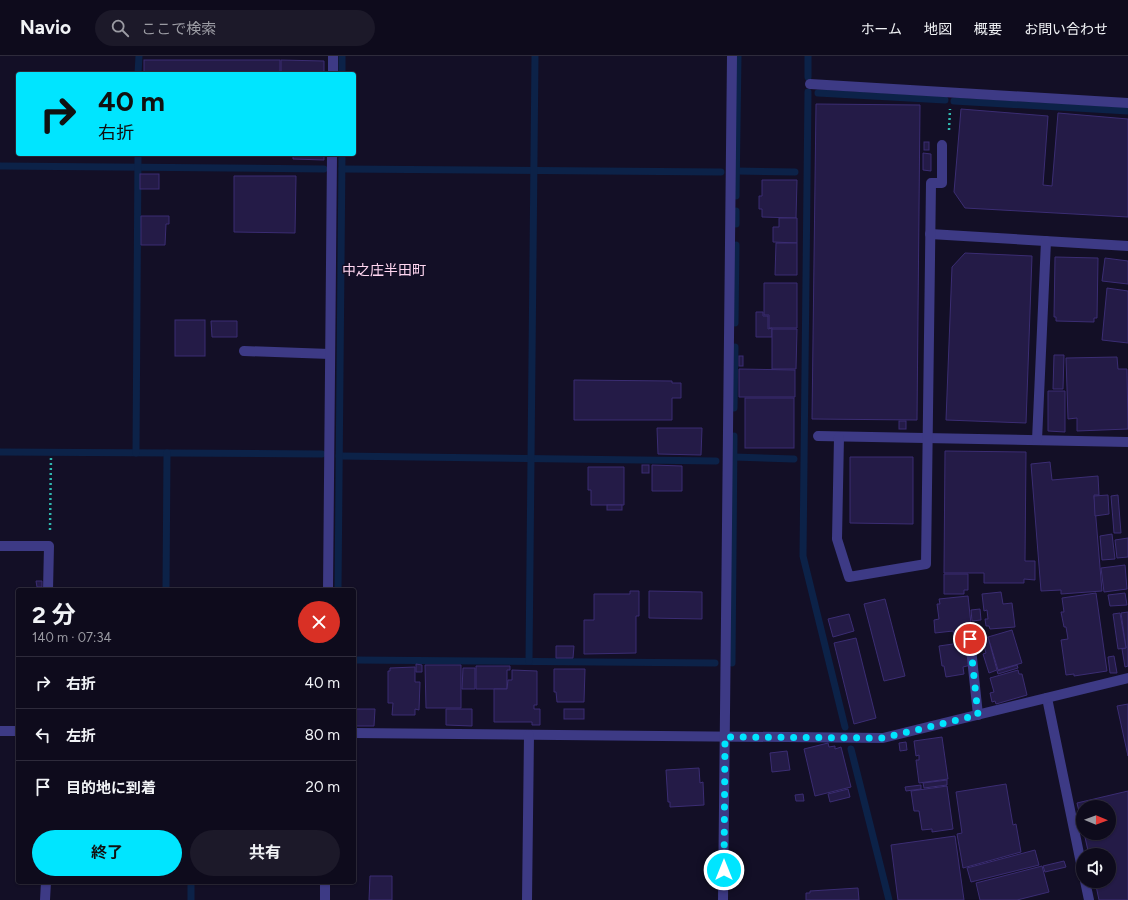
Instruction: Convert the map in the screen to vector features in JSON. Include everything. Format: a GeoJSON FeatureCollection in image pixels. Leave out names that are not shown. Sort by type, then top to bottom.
{"type":"FeatureCollection","features":[{"type":"Feature","properties":{"kind":"street"},"geometry":{"type":"LineString","coordinates":[[333,56],[333,72]]}},
{"type":"Feature","properties":{"kind":"street"},"geometry":{"type":"LineString","coordinates":[[723,900],[732,56]]}},
{"type":"Feature","properties":{"kind":"street"},"geometry":{"type":"LineString","coordinates":[[810,84],[1128,103]]}},
{"type":"Feature","properties":{"kind":"street"},"geometry":{"type":"LineString","coordinates":[[839,436],[837,539],[849,577],[926,564],[931,183],[942,183],[942,145]]}},
{"type":"Feature","properties":{"kind":"street"},"geometry":{"type":"LineString","coordinates":[[328,588],[332,156]]}},
{"type":"Feature","properties":{"kind":"street"},"geometry":{"type":"LineString","coordinates":[[930,234],[1128,246]]}},
{"type":"Feature","properties":{"kind":"street"},"geometry":{"type":"LineString","coordinates":[[1037,440],[1046,241]]}},
{"type":"Feature","properties":{"kind":"street"},"geometry":{"type":"LineString","coordinates":[[244,352],[330,354]]}},
{"type":"Feature","properties":{"kind":"street"},"geometry":{"type":"LineString","coordinates":[[818,436],[1128,442]]}},
{"type":"Feature","properties":{"kind":"street"},"geometry":{"type":"LineString","coordinates":[[0,546],[49,546],[48,588]]}},
{"type":"Feature","properties":{"kind":"street"},"geometry":{"type":"LineString","coordinates":[[970,639],[978,715]]}},
{"type":"Feature","properties":{"kind":"street"},"geometry":{"type":"LineString","coordinates":[[356,734],[883,738],[1128,678]]}},
{"type":"Feature","properties":{"kind":"street"},"geometry":{"type":"LineString","coordinates":[[1047,698],[1078,848]]}},
{"type":"Feature","properties":{"kind":"street"},"geometry":{"type":"LineString","coordinates":[[0,731],[16,731]]}},
{"type":"Feature","properties":{"kind":"street"},"geometry":{"type":"LineString","coordinates":[[527,900],[529,735]]}},
{"type":"Feature","properties":{"kind":"street"},"geometry":{"type":"LineString","coordinates":[[45,900],[46,884]]}},
{"type":"Feature","properties":{"kind":"street"},"geometry":{"type":"LineString","coordinates":[[325,884],[325,900]]}},
{"type":"Feature","properties":{"kind":"street"},"geometry":{"type":"LineString","coordinates":[[1086,888],[1089,900]]}},
{"type":"Feature","properties":{"kind":"path"},"geometry":{"type":"LineString","coordinates":[[942,145],[949,138],[950,93]]}},
{"type":"Feature","properties":{"kind":"path"},"geometry":{"type":"LineString","coordinates":[[49,546],[52,456]]}},
{"type":"Feature","properties":{"kind":"building"},"geometry":{"type":"Polygon","coordinates":[[[144,60],[280,60],[280,72],[144,72],[144,60]]]}},
{"type":"Feature","properties":{"kind":"building"},"geometry":{"type":"Polygon","coordinates":[[[281,60],[324,61],[324,72],[281,72],[281,60]]]}},
{"type":"Feature","properties":{"kind":"building"},"geometry":{"type":"Polygon","coordinates":[[[816,104],[920,105],[917,420],[812,419],[816,104]]]}},
{"type":"Feature","properties":{"kind":"building"},"geometry":{"type":"Polygon","coordinates":[[[961,109],[1048,116],[1043,185],[1052,186],[1058,113],[1128,119],[1128,217],[965,208],[954,192],[961,109]]]}},
{"type":"Feature","properties":{"kind":"building"},"geometry":{"type":"Polygon","coordinates":[[[924,142],[929,142],[929,150],[924,150],[924,142]]]}},
{"type":"Feature","properties":{"kind":"building"},"geometry":{"type":"Polygon","coordinates":[[[923,153],[931,154],[931,171],[923,170],[923,153]]]}},
{"type":"Feature","properties":{"kind":"building"},"geometry":{"type":"Polygon","coordinates":[[[293,156],[324,156],[324,160],[293,159],[293,156]]]}},
{"type":"Feature","properties":{"kind":"building"},"geometry":{"type":"Polygon","coordinates":[[[140,174],[159,174],[159,189],[140,189],[140,174]]]}},
{"type":"Feature","properties":{"kind":"building"},"geometry":{"type":"Polygon","coordinates":[[[234,176],[296,176],[295,233],[234,232],[234,176]]]}},
{"type":"Feature","properties":{"kind":"building"},"geometry":{"type":"Polygon","coordinates":[[[762,180],[797,180],[796,218],[762,217],[762,209],[759,209],[759,196],[762,196],[762,180]]]}},
{"type":"Feature","properties":{"kind":"building"},"geometry":{"type":"Polygon","coordinates":[[[141,216],[169,216],[169,224],[166,224],[165,245],[141,245],[141,216]]]}},
{"type":"Feature","properties":{"kind":"building"},"geometry":{"type":"Polygon","coordinates":[[[779,218],[797,218],[797,243],[773,242],[773,227],[779,227],[779,218]]]}},
{"type":"Feature","properties":{"kind":"building"},"geometry":{"type":"Polygon","coordinates":[[[776,243],[797,243],[797,275],[775,275],[776,243]]]}},
{"type":"Feature","properties":{"kind":"building"},"geometry":{"type":"Polygon","coordinates":[[[965,253],[1032,256],[1026,423],[946,420],[952,267],[965,253]]]}},
{"type":"Feature","properties":{"kind":"building"},"geometry":{"type":"Polygon","coordinates":[[[1055,257],[1098,258],[1097,318],[1094,318],[1094,322],[1056,321],[1056,317],[1054,317],[1055,257]]]}},
{"type":"Feature","properties":{"kind":"building"},"geometry":{"type":"Polygon","coordinates":[[[1105,258],[1128,261],[1128,284],[1102,281],[1105,258]]]}},
{"type":"Feature","properties":{"kind":"building"},"geometry":{"type":"Polygon","coordinates":[[[764,283],[797,283],[797,328],[769,328],[769,315],[764,315],[764,283]]]}},
{"type":"Feature","properties":{"kind":"building"},"geometry":{"type":"Polygon","coordinates":[[[1107,288],[1128,291],[1128,343],[1102,340],[1107,288]]]}},
{"type":"Feature","properties":{"kind":"building"},"geometry":{"type":"Polygon","coordinates":[[[756,312],[763,312],[763,316],[768,316],[768,329],[772,328],[772,337],[756,337],[756,312]]]}},
{"type":"Feature","properties":{"kind":"building"},"geometry":{"type":"Polygon","coordinates":[[[175,320],[205,320],[205,356],[175,356],[175,320]]]}},
{"type":"Feature","properties":{"kind":"building"},"geometry":{"type":"Polygon","coordinates":[[[211,321],[237,321],[237,337],[212,337],[211,321]]]}},
{"type":"Feature","properties":{"kind":"building"},"geometry":{"type":"Polygon","coordinates":[[[772,329],[797,329],[796,369],[772,369],[772,329]]]}},
{"type":"Feature","properties":{"kind":"building"},"geometry":{"type":"Polygon","coordinates":[[[1054,355],[1064,355],[1063,389],[1053,389],[1054,355]]]}},
{"type":"Feature","properties":{"kind":"building"},"geometry":{"type":"Polygon","coordinates":[[[739,356],[743,356],[743,366],[739,366],[739,356]]]}},
{"type":"Feature","properties":{"kind":"building"},"geometry":{"type":"Polygon","coordinates":[[[1117,357],[1118,369],[1127,369],[1128,429],[1077,431],[1077,418],[1068,419],[1066,358],[1117,357]]]}},
{"type":"Feature","properties":{"kind":"building"},"geometry":{"type":"Polygon","coordinates":[[[739,369],[795,370],[795,397],[739,397],[739,369]]]}},
{"type":"Feature","properties":{"kind":"building"},"geometry":{"type":"Polygon","coordinates":[[[574,380],[672,381],[672,383],[681,383],[681,398],[672,398],[672,420],[574,420],[574,380]]]}},
{"type":"Feature","properties":{"kind":"building"},"geometry":{"type":"Polygon","coordinates":[[[1048,391],[1065,391],[1065,432],[1048,431],[1048,391]]]}},
{"type":"Feature","properties":{"kind":"building"},"geometry":{"type":"Polygon","coordinates":[[[745,398],[794,398],[794,448],[745,448],[745,398]]]}},
{"type":"Feature","properties":{"kind":"building"},"geometry":{"type":"Polygon","coordinates":[[[899,421],[906,421],[906,429],[899,429],[899,421]]]}},
{"type":"Feature","properties":{"kind":"building"},"geometry":{"type":"Polygon","coordinates":[[[657,428],[702,428],[701,455],[658,454],[657,428]]]}},
{"type":"Feature","properties":{"kind":"building"},"geometry":{"type":"Polygon","coordinates":[[[945,451],[1026,452],[1025,561],[1035,561],[1035,580],[1024,579],[1024,583],[984,583],[984,573],[944,573],[945,451]]]}},
{"type":"Feature","properties":{"kind":"building"},"geometry":{"type":"Polygon","coordinates":[[[850,457],[913,457],[913,524],[850,523],[850,457]]]}},
{"type":"Feature","properties":{"kind":"building"},"geometry":{"type":"Polygon","coordinates":[[[1050,462],[1052,480],[1098,476],[1099,495],[1094,495],[1102,591],[1061,594],[1061,590],[1041,591],[1031,464],[1050,462]]]}},
{"type":"Feature","properties":{"kind":"building"},"geometry":{"type":"Polygon","coordinates":[[[642,465],[649,465],[649,473],[642,473],[642,465]]]}},
{"type":"Feature","properties":{"kind":"building"},"geometry":{"type":"Polygon","coordinates":[[[652,465],[682,466],[682,491],[652,491],[652,465]]]}},
{"type":"Feature","properties":{"kind":"building"},"geometry":{"type":"Polygon","coordinates":[[[588,467],[624,467],[624,505],[591,505],[591,490],[588,490],[588,467]]]}},
{"type":"Feature","properties":{"kind":"building"},"geometry":{"type":"Polygon","coordinates":[[[1108,495],[1109,514],[1095,516],[1094,496],[1108,495]]]}},
{"type":"Feature","properties":{"kind":"building"},"geometry":{"type":"Polygon","coordinates":[[[1118,495],[1121,533],[1114,533],[1111,496],[1118,495]]]}},
{"type":"Feature","properties":{"kind":"building"},"geometry":{"type":"Polygon","coordinates":[[[607,505],[622,505],[622,510],[607,510],[607,505]]]}},
{"type":"Feature","properties":{"kind":"building"},"geometry":{"type":"Polygon","coordinates":[[[1112,534],[1115,559],[1102,560],[1100,536],[1112,534]]]}},
{"type":"Feature","properties":{"kind":"building"},"geometry":{"type":"Polygon","coordinates":[[[1128,538],[1128,557],[1117,558],[1115,540],[1128,538]]]}},
{"type":"Feature","properties":{"kind":"building"},"geometry":{"type":"Polygon","coordinates":[[[1125,565],[1127,589],[1104,592],[1101,568],[1125,565]]]}},
{"type":"Feature","properties":{"kind":"building"},"geometry":{"type":"Polygon","coordinates":[[[944,574],[968,574],[968,590],[964,590],[964,594],[944,594],[944,574]]]}},
{"type":"Feature","properties":{"kind":"building"},"geometry":{"type":"Polygon","coordinates":[[[36,581],[42,581],[42,587],[37,587],[36,581]]]}},
{"type":"Feature","properties":{"kind":"building"},"geometry":{"type":"Polygon","coordinates":[[[630,591],[639,591],[639,616],[636,616],[636,653],[584,654],[584,620],[594,620],[594,594],[630,594],[630,591]]]}},
{"type":"Feature","properties":{"kind":"building"},"geometry":{"type":"Polygon","coordinates":[[[649,591],[702,592],[702,619],[649,618],[649,591]]]}},
{"type":"Feature","properties":{"kind":"building"},"geometry":{"type":"Polygon","coordinates":[[[1001,592],[1003,604],[1012,603],[1015,627],[990,629],[989,626],[986,626],[985,619],[988,619],[987,610],[984,611],[982,594],[1001,592]]]}},
{"type":"Feature","properties":{"kind":"building"},"geometry":{"type":"Polygon","coordinates":[[[1096,593],[1107,671],[1074,676],[1074,674],[1066,675],[1061,640],[1068,639],[1061,612],[1064,612],[1062,598],[1096,593]]]}},
{"type":"Feature","properties":{"kind":"building"},"geometry":{"type":"Polygon","coordinates":[[[1125,593],[1127,605],[1110,606],[1108,595],[1125,593]]]}},
{"type":"Feature","properties":{"kind":"building"},"geometry":{"type":"Polygon","coordinates":[[[968,596],[971,624],[967,625],[968,635],[954,636],[953,631],[935,633],[934,620],[939,619],[937,604],[940,604],[939,599],[968,596]]]}},
{"type":"Feature","properties":{"kind":"building"},"geometry":{"type":"Polygon","coordinates":[[[885,599],[905,676],[884,681],[864,604],[885,599]]]}},
{"type":"Feature","properties":{"kind":"building"},"geometry":{"type":"Polygon","coordinates":[[[980,609],[981,620],[972,621],[971,610],[980,609]]]}},
{"type":"Feature","properties":{"kind":"building"},"geometry":{"type":"Polygon","coordinates":[[[1128,612],[1128,666],[1125,667],[1122,649],[1126,648],[1121,613],[1128,612]]]}},
{"type":"Feature","properties":{"kind":"building"},"geometry":{"type":"Polygon","coordinates":[[[1120,613],[1126,648],[1118,649],[1113,614],[1120,613]]]}},
{"type":"Feature","properties":{"kind":"building"},"geometry":{"type":"Polygon","coordinates":[[[849,614],[854,631],[833,637],[828,619],[849,614]]]}},
{"type":"Feature","properties":{"kind":"building"},"geometry":{"type":"Polygon","coordinates":[[[1012,630],[1022,663],[998,670],[988,637],[1012,630]]]}},
{"type":"Feature","properties":{"kind":"building"},"geometry":{"type":"Polygon","coordinates":[[[988,637],[997,670],[989,673],[983,654],[986,653],[982,639],[988,637]]]}},
{"type":"Feature","properties":{"kind":"building"},"geometry":{"type":"Polygon","coordinates":[[[856,638],[876,718],[854,724],[834,643],[856,638]]]}},
{"type":"Feature","properties":{"kind":"building"},"geometry":{"type":"Polygon","coordinates":[[[967,642],[971,665],[963,667],[964,674],[946,677],[944,666],[942,666],[939,646],[967,642]]]}},
{"type":"Feature","properties":{"kind":"building"},"geometry":{"type":"Polygon","coordinates":[[[556,646],[574,646],[573,658],[556,658],[556,646]]]}},
{"type":"Feature","properties":{"kind":"building"},"geometry":{"type":"Polygon","coordinates":[[[1114,656],[1117,673],[1110,673],[1108,657],[1114,656]]]}},
{"type":"Feature","properties":{"kind":"building"},"geometry":{"type":"Polygon","coordinates":[[[416,664],[422,665],[422,672],[416,672],[416,664]]]}},
{"type":"Feature","properties":{"kind":"building"},"geometry":{"type":"Polygon","coordinates":[[[425,665],[461,665],[461,708],[426,708],[425,665]]]}},
{"type":"Feature","properties":{"kind":"building"},"geometry":{"type":"Polygon","coordinates":[[[1017,665],[1018,668],[998,674],[997,671],[1017,665]]]}},
{"type":"Feature","properties":{"kind":"building"},"geometry":{"type":"Polygon","coordinates":[[[476,666],[510,666],[510,670],[507,670],[507,689],[476,689],[476,666]]]}},
{"type":"Feature","properties":{"kind":"building"},"geometry":{"type":"Polygon","coordinates":[[[415,667],[415,682],[420,682],[419,710],[415,709],[415,715],[392,715],[393,703],[388,703],[388,671],[390,671],[390,668],[415,667]]]}},
{"type":"Feature","properties":{"kind":"building"},"geometry":{"type":"Polygon","coordinates":[[[463,668],[475,668],[475,689],[462,689],[463,668]]]}},
{"type":"Feature","properties":{"kind":"building"},"geometry":{"type":"Polygon","coordinates":[[[554,669],[585,669],[584,702],[557,702],[556,692],[554,692],[554,669]]]}},
{"type":"Feature","properties":{"kind":"building"},"geometry":{"type":"Polygon","coordinates":[[[512,670],[537,671],[537,705],[534,705],[534,709],[540,709],[540,725],[532,725],[532,722],[494,722],[494,689],[507,689],[508,680],[512,680],[512,670]]]}},
{"type":"Feature","properties":{"kind":"building"},"geometry":{"type":"Polygon","coordinates":[[[1018,670],[1019,674],[1022,674],[1027,695],[996,704],[995,701],[992,702],[990,693],[994,692],[990,678],[1018,670]]]}},
{"type":"Feature","properties":{"kind":"building"},"geometry":{"type":"Polygon","coordinates":[[[1128,704],[1128,756],[1117,706],[1128,704]]]}},
{"type":"Feature","properties":{"kind":"building"},"geometry":{"type":"Polygon","coordinates":[[[356,709],[375,709],[374,726],[356,726],[356,709]]]}},
{"type":"Feature","properties":{"kind":"building"},"geometry":{"type":"Polygon","coordinates":[[[446,709],[472,709],[472,726],[446,725],[446,709]]]}},
{"type":"Feature","properties":{"kind":"building"},"geometry":{"type":"Polygon","coordinates":[[[564,709],[584,709],[584,719],[564,719],[564,709]]]}},
{"type":"Feature","properties":{"kind":"building"},"geometry":{"type":"Polygon","coordinates":[[[942,737],[948,779],[919,783],[916,760],[919,760],[919,755],[916,756],[914,741],[942,737]]]}},
{"type":"Feature","properties":{"kind":"building"},"geometry":{"type":"Polygon","coordinates":[[[906,742],[907,750],[900,751],[899,743],[906,742]]]}},
{"type":"Feature","properties":{"kind":"building"},"geometry":{"type":"Polygon","coordinates":[[[828,743],[829,747],[835,746],[835,749],[841,747],[851,787],[815,796],[804,749],[828,743]]]}},
{"type":"Feature","properties":{"kind":"building"},"geometry":{"type":"Polygon","coordinates":[[[787,751],[790,770],[772,772],[770,753],[787,751]]]}},
{"type":"Feature","properties":{"kind":"building"},"geometry":{"type":"Polygon","coordinates":[[[699,768],[700,783],[703,782],[704,805],[670,807],[670,802],[668,802],[666,770],[699,768]]]}},
{"type":"Feature","properties":{"kind":"building"},"geometry":{"type":"Polygon","coordinates":[[[947,780],[947,785],[924,788],[923,783],[947,780]]]}},
{"type":"Feature","properties":{"kind":"building"},"geometry":{"type":"Polygon","coordinates":[[[1006,784],[1013,825],[1016,824],[1021,852],[963,868],[957,834],[962,833],[956,792],[1006,784]]]}},
{"type":"Feature","properties":{"kind":"building"},"geometry":{"type":"Polygon","coordinates":[[[921,785],[921,789],[906,791],[905,787],[921,785]]]}},
{"type":"Feature","properties":{"kind":"building"},"geometry":{"type":"Polygon","coordinates":[[[947,786],[953,829],[932,832],[932,829],[922,830],[919,811],[914,811],[911,791],[947,786]]]}},
{"type":"Feature","properties":{"kind":"building"},"geometry":{"type":"Polygon","coordinates":[[[848,789],[850,797],[830,802],[828,794],[848,789]]]}},
{"type":"Feature","properties":{"kind":"building"},"geometry":{"type":"Polygon","coordinates":[[[1128,791],[1128,900],[1099,900],[1096,888],[1116,888],[1116,848],[1087,848],[1086,840],[1116,840],[1116,800],[1090,800],[1128,791]]]}},
{"type":"Feature","properties":{"kind":"building"},"geometry":{"type":"Polygon","coordinates":[[[803,794],[804,801],[796,801],[795,795],[803,794]]]}},
{"type":"Feature","properties":{"kind":"building"},"geometry":{"type":"Polygon","coordinates":[[[955,836],[964,900],[898,900],[891,845],[955,836]]]}},
{"type":"Feature","properties":{"kind":"building"},"geometry":{"type":"Polygon","coordinates":[[[1035,850],[1039,865],[971,882],[967,868],[1035,850]]]}},
{"type":"Feature","properties":{"kind":"building"},"geometry":{"type":"Polygon","coordinates":[[[1064,861],[1066,867],[1045,872],[1043,866],[1064,861]]]}},
{"type":"Feature","properties":{"kind":"building"},"geometry":{"type":"Polygon","coordinates":[[[1042,866],[1049,892],[1017,900],[980,900],[976,883],[1042,866]]]}},
{"type":"Feature","properties":{"kind":"building"},"geometry":{"type":"Polygon","coordinates":[[[370,876],[392,876],[392,900],[369,900],[370,876]]]}},
{"type":"Feature","properties":{"kind":"building"},"geometry":{"type":"Polygon","coordinates":[[[858,888],[859,900],[806,900],[806,893],[810,893],[810,891],[858,888]]]}},
{"type":"Feature","properties":{"kind":"waterway"},"geometry":{"type":"LineString","coordinates":[[138,72],[139,56]]}},
{"type":"Feature","properties":{"kind":"waterway"},"geometry":{"type":"LineString","coordinates":[[342,56],[342,72]]}},
{"type":"Feature","properties":{"kind":"waterway"},"geometry":{"type":"LineString","coordinates":[[529,661],[535,56]]}},
{"type":"Feature","properties":{"kind":"waterway"},"geometry":{"type":"LineString","coordinates":[[736,196],[738,56]]}},
{"type":"Feature","properties":{"kind":"waterway"},"geometry":{"type":"LineString","coordinates":[[808,56],[808,77]]}},
{"type":"Feature","properties":{"kind":"waterway"},"geometry":{"type":"LineString","coordinates":[[808,92],[803,556],[845,727]]}},
{"type":"Feature","properties":{"kind":"waterway"},"geometry":{"type":"LineString","coordinates":[[818,93],[945,100]]}},
{"type":"Feature","properties":{"kind":"waterway"},"geometry":{"type":"LineString","coordinates":[[954,101],[1128,111]]}},
{"type":"Feature","properties":{"kind":"waterway"},"geometry":{"type":"LineString","coordinates":[[136,453],[138,156]]}},
{"type":"Feature","properties":{"kind":"waterway"},"geometry":{"type":"LineString","coordinates":[[338,588],[342,156]]}},
{"type":"Feature","properties":{"kind":"waterway"},"geometry":{"type":"LineString","coordinates":[[0,166],[324,169]]}},
{"type":"Feature","properties":{"kind":"waterway"},"geometry":{"type":"LineString","coordinates":[[342,169],[721,172]]}},
{"type":"Feature","properties":{"kind":"waterway"},"geometry":{"type":"LineString","coordinates":[[736,171],[795,172]]}},
{"type":"Feature","properties":{"kind":"waterway"},"geometry":{"type":"LineString","coordinates":[[736,211],[736,224]]}},
{"type":"Feature","properties":{"kind":"waterway"},"geometry":{"type":"LineString","coordinates":[[735,323],[736,245]]}},
{"type":"Feature","properties":{"kind":"waterway"},"geometry":{"type":"LineString","coordinates":[[734,408],[735,347]]}},
{"type":"Feature","properties":{"kind":"waterway"},"geometry":{"type":"LineString","coordinates":[[732,663],[734,436]]}},
{"type":"Feature","properties":{"kind":"waterway"},"geometry":{"type":"LineString","coordinates":[[0,452],[322,454]]}},
{"type":"Feature","properties":{"kind":"waterway"},"geometry":{"type":"LineString","coordinates":[[166,588],[167,453]]}},
{"type":"Feature","properties":{"kind":"waterway"},"geometry":{"type":"LineString","coordinates":[[339,456],[716,461]]}},
{"type":"Feature","properties":{"kind":"waterway"},"geometry":{"type":"LineString","coordinates":[[734,457],[794,459]]}},
{"type":"Feature","properties":{"kind":"waterway"},"geometry":{"type":"LineString","coordinates":[[356,660],[715,663]]}},
{"type":"Feature","properties":{"kind":"waterway"},"geometry":{"type":"LineString","coordinates":[[851,749],[889,900]]}},
{"type":"Feature","properties":{"kind":"waterway"},"geometry":{"type":"LineString","coordinates":[[191,884],[191,900]]}},
{"type":"Feature","properties":{"kind":"district","name":"中之庄半田町"},"geometry":{"type":"Point","coordinates":[384,270]}},
{"type":"Feature","properties":{"kind":"route"},"geometry":{"type":"LineString","coordinates":[[724,870],[725,737],[883,738],[978,715],[970,639]]}}]}
